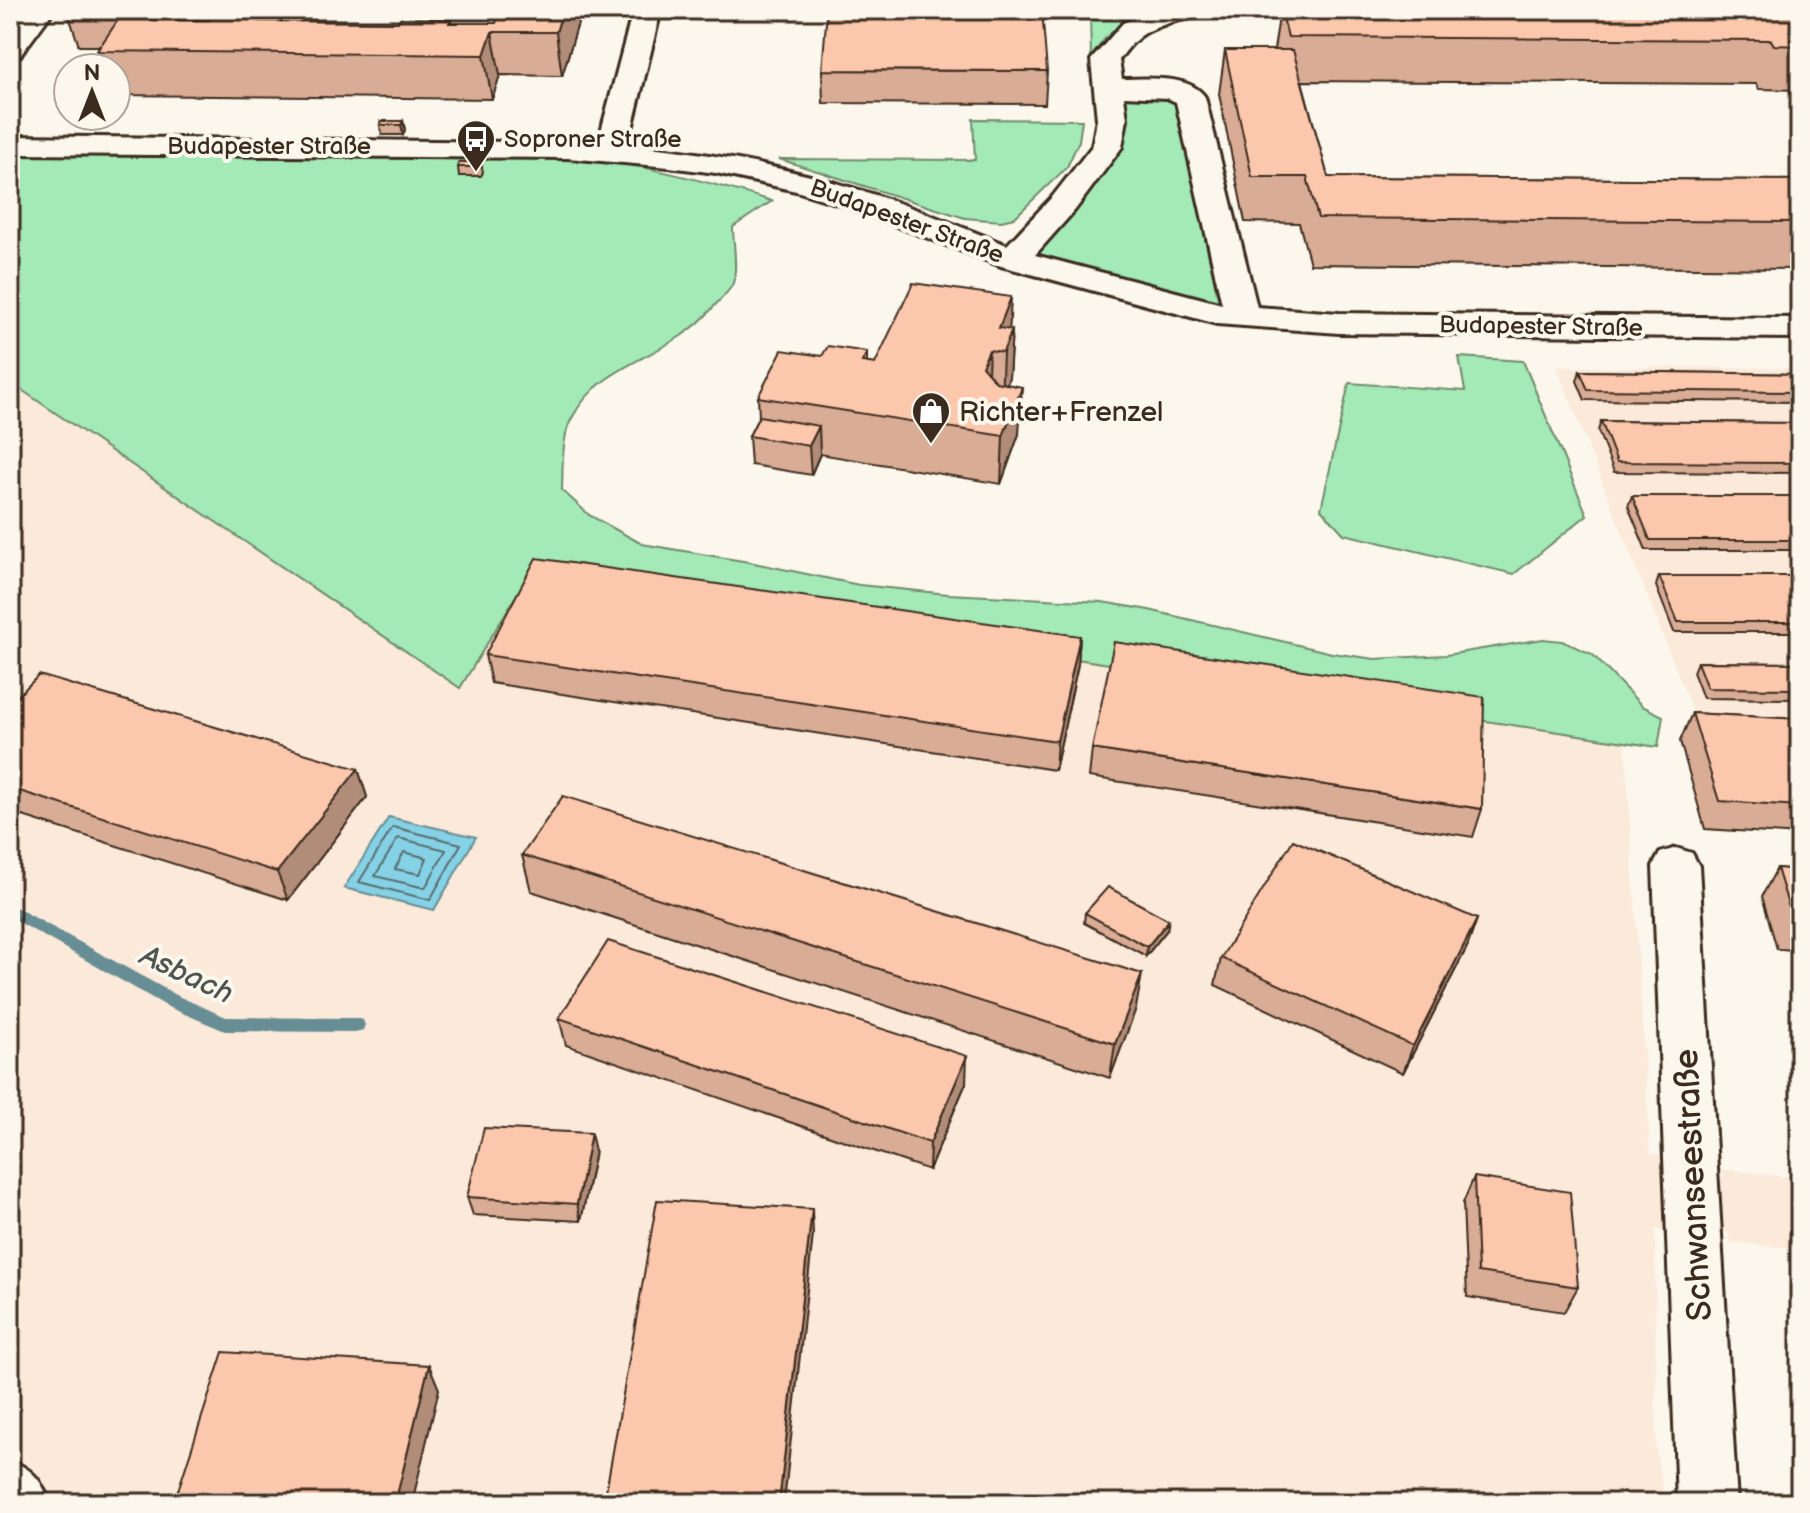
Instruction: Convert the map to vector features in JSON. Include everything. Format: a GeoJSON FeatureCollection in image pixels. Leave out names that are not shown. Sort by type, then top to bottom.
{"type":"FeatureCollection","features":[{"type":"Feature","properties":{"kind":"street"},"geometry":{"type":"LineString","coordinates":[[10,50],[40,10]]}},
{"type":"Feature","properties":{"kind":"street"},"geometry":{"type":"LineString","coordinates":[[611,152],[647,10]]}},
{"type":"Feature","properties":{"kind":"street"},"geometry":{"type":"LineString","coordinates":[[1013,259],[1064,203],[1107,147],[1112,119],[1105,60],[1118,41],[1143,23],[1204,10],[1366,11]]}},
{"type":"Feature","properties":{"kind":"street"},"geometry":{"type":"LineString","coordinates":[[1667,12],[1800,13]]}},
{"type":"Feature","properties":{"kind":"street"},"geometry":{"type":"LineString","coordinates":[[1108,87],[1172,89],[1190,97],[1242,316]]}},
{"type":"Feature","properties":{"kind":"street","name":"Budapester Straße"},"geometry":{"type":"LineString","coordinates":[[10,145],[611,152],[716,164],[803,183],[856,199],[1013,259],[1217,314],[1354,323],[1800,328]]}},
{"type":"Feature","properties":{"kind":"street","name":"Schwanseestraße"},"geometry":{"type":"LineString","coordinates":[[1676,866],[1707,1503]]}},
{"type":"Feature","properties":{"kind":"street"},"geometry":{"type":"LineString","coordinates":[[10,1490],[20,1503]]}},
{"type":"Feature","properties":{"kind":"shaded area"},"geometry":{"type":"Polygon","coordinates":[[[1557,367],[1800,368],[1800,723],[1697,722],[1557,367]]]}},
{"type":"Feature","properties":{"kind":"shaded area"},"geometry":{"type":"Polygon","coordinates":[[[10,382],[459,688],[528,576],[1625,741],[1650,1153],[1667,1157],[1667,1164],[1723,1178],[1722,1169],[1800,1179],[1800,1249],[1730,1242],[1729,1233],[1669,1222],[1670,1231],[1655,1229],[1656,1449],[1665,1503],[10,1503],[10,382]]]}},
{"type":"Feature","properties":{"kind":"green space"},"geometry":{"type":"Polygon","coordinates":[[[1160,10],[1138,16],[1120,26],[1104,39],[1091,58],[1090,13],[1160,10]]]}},
{"type":"Feature","properties":{"kind":"green space"},"geometry":{"type":"Polygon","coordinates":[[[1122,95],[1174,96],[1219,303],[1033,257],[1122,95]]]}},
{"type":"Feature","properties":{"kind":"green space"},"geometry":{"type":"Polygon","coordinates":[[[973,119],[1082,120],[1079,141],[1067,167],[1014,218],[1001,221],[965,218],[779,159],[975,160],[973,119]]]}},
{"type":"Feature","properties":{"kind":"green space"},"geometry":{"type":"Polygon","coordinates":[[[10,152],[563,156],[669,173],[772,201],[733,227],[734,277],[723,297],[676,339],[600,384],[572,418],[564,444],[562,490],[589,515],[642,544],[859,585],[948,594],[1102,602],[1332,653],[1375,659],[1446,655],[1543,639],[1562,641],[1592,654],[1642,706],[1663,716],[1658,747],[528,576],[460,688],[10,382],[10,152]]]}},
{"type":"Feature","properties":{"kind":"green space"},"geometry":{"type":"Polygon","coordinates":[[[1459,357],[1523,361],[1587,515],[1514,574],[1344,534],[1321,509],[1349,383],[1465,391],[1459,357]]]}},
{"type":"Feature","properties":{"kind":"water"},"geometry":{"type":"Polygon","coordinates":[[[389,817],[476,837],[434,910],[344,888],[389,817]]]}},
{"type":"Feature","properties":{"kind":"building"},"geometry":{"type":"Polygon","coordinates":[[[500,10],[563,10],[556,32],[492,32],[484,55],[97,51],[118,20],[209,20],[211,16],[261,16],[259,21],[398,22],[400,18],[451,19],[449,23],[496,23],[500,10]]]}},
{"type":"Feature","properties":{"kind":"building"},"geometry":{"type":"Polygon","coordinates":[[[827,10],[1042,10],[1047,71],[822,70],[827,10]]]}},
{"type":"Feature","properties":{"kind":"building"},"geometry":{"type":"Polygon","coordinates":[[[1281,10],[1752,11],[1755,15],[1800,16],[1800,46],[1774,45],[1771,40],[1288,37],[1281,10]]]}},
{"type":"Feature","properties":{"kind":"building"},"geometry":{"type":"Polygon","coordinates":[[[1225,50],[1293,50],[1328,177],[1800,180],[1800,222],[1318,218],[1307,177],[1252,177],[1225,50]]]}},
{"type":"Feature","properties":{"kind":"building"},"geometry":{"type":"Polygon","coordinates":[[[381,121],[403,121],[401,125],[380,125],[381,121]]]}},
{"type":"Feature","properties":{"kind":"building"},"geometry":{"type":"Polygon","coordinates":[[[459,162],[481,162],[480,167],[458,167],[459,162]]]}},
{"type":"Feature","properties":{"kind":"building"},"geometry":{"type":"Polygon","coordinates":[[[913,283],[1011,297],[999,328],[1012,330],[1003,352],[989,350],[982,366],[996,382],[1022,387],[1003,436],[758,397],[782,350],[822,356],[828,346],[867,352],[862,362],[875,364],[913,283]]]}},
{"type":"Feature","properties":{"kind":"building"},"geometry":{"type":"Polygon","coordinates":[[[1580,371],[1800,374],[1800,392],[1588,390],[1580,371]]]}},
{"type":"Feature","properties":{"kind":"building"},"geometry":{"type":"Polygon","coordinates":[[[759,416],[819,426],[809,446],[749,436],[759,416]]]}},
{"type":"Feature","properties":{"kind":"building"},"geometry":{"type":"Polygon","coordinates":[[[1601,421],[1800,423],[1800,463],[1617,462],[1601,421]]]}},
{"type":"Feature","properties":{"kind":"building"},"geometry":{"type":"Polygon","coordinates":[[[1632,496],[1800,496],[1800,540],[1650,540],[1632,496]]]}},
{"type":"Feature","properties":{"kind":"building"},"geometry":{"type":"Polygon","coordinates":[[[536,558],[1080,636],[1057,741],[485,655],[536,558]]]}},
{"type":"Feature","properties":{"kind":"building"},"geometry":{"type":"Polygon","coordinates":[[[1659,576],[1800,576],[1800,622],[1678,622],[1659,576]]]}},
{"type":"Feature","properties":{"kind":"building"},"geometry":{"type":"Polygon","coordinates":[[[1114,642],[1484,697],[1482,809],[1092,749],[1114,642]]]}},
{"type":"Feature","properties":{"kind":"building"},"geometry":{"type":"Polygon","coordinates":[[[1697,662],[1800,663],[1800,689],[1707,688],[1697,662]]]}},
{"type":"Feature","properties":{"kind":"building"},"geometry":{"type":"Polygon","coordinates":[[[39,675],[358,769],[277,872],[10,788],[10,704],[39,675]]]}},
{"type":"Feature","properties":{"kind":"building"},"geometry":{"type":"Polygon","coordinates":[[[1692,713],[1800,719],[1800,806],[1719,801],[1692,713]]]}},
{"type":"Feature","properties":{"kind":"building"},"geometry":{"type":"Polygon","coordinates":[[[563,796],[1142,974],[1115,1044],[522,855],[563,796]]]}},
{"type":"Feature","properties":{"kind":"building"},"geometry":{"type":"Polygon","coordinates":[[[1293,840],[1477,919],[1413,1046],[1221,958],[1293,840]]]}},
{"type":"Feature","properties":{"kind":"building"},"geometry":{"type":"Polygon","coordinates":[[[1777,868],[1800,870],[1800,921],[1793,921],[1777,868]]]}},
{"type":"Feature","properties":{"kind":"building"},"geometry":{"type":"Polygon","coordinates":[[[1108,887],[1169,920],[1147,947],[1085,913],[1108,887]]]}},
{"type":"Feature","properties":{"kind":"building"},"geometry":{"type":"Polygon","coordinates":[[[608,941],[967,1056],[930,1143],[559,1018],[608,941]]]}},
{"type":"Feature","properties":{"kind":"building"},"geometry":{"type":"Polygon","coordinates":[[[484,1128],[591,1133],[577,1204],[467,1197],[484,1128]]]}},
{"type":"Feature","properties":{"kind":"building"},"geometry":{"type":"Polygon","coordinates":[[[1474,1177],[1570,1192],[1578,1287],[1478,1272],[1474,1177]]]}},
{"type":"Feature","properties":{"kind":"building"},"geometry":{"type":"Polygon","coordinates":[[[657,1200],[812,1209],[779,1503],[604,1503],[657,1200]]]}},
{"type":"Feature","properties":{"kind":"building"},"geometry":{"type":"Polygon","coordinates":[[[223,1352],[429,1365],[395,1503],[174,1503],[223,1352]]]}},
{"type":"Feature","properties":{"kind":"waterway","name":"Asbach"},"geometry":{"type":"LineString","coordinates":[[10,910],[174,1002],[225,1024],[357,1025]]}},
{"type":"Feature","properties":{"kind":"place","name":"Soproner Straße"},"geometry":{"type":"Point","coordinates":[476,173]}},
{"type":"Feature","properties":{"kind":"place","name":"Richter+Frenzel"},"geometry":{"type":"Point","coordinates":[931,445]}}]}
